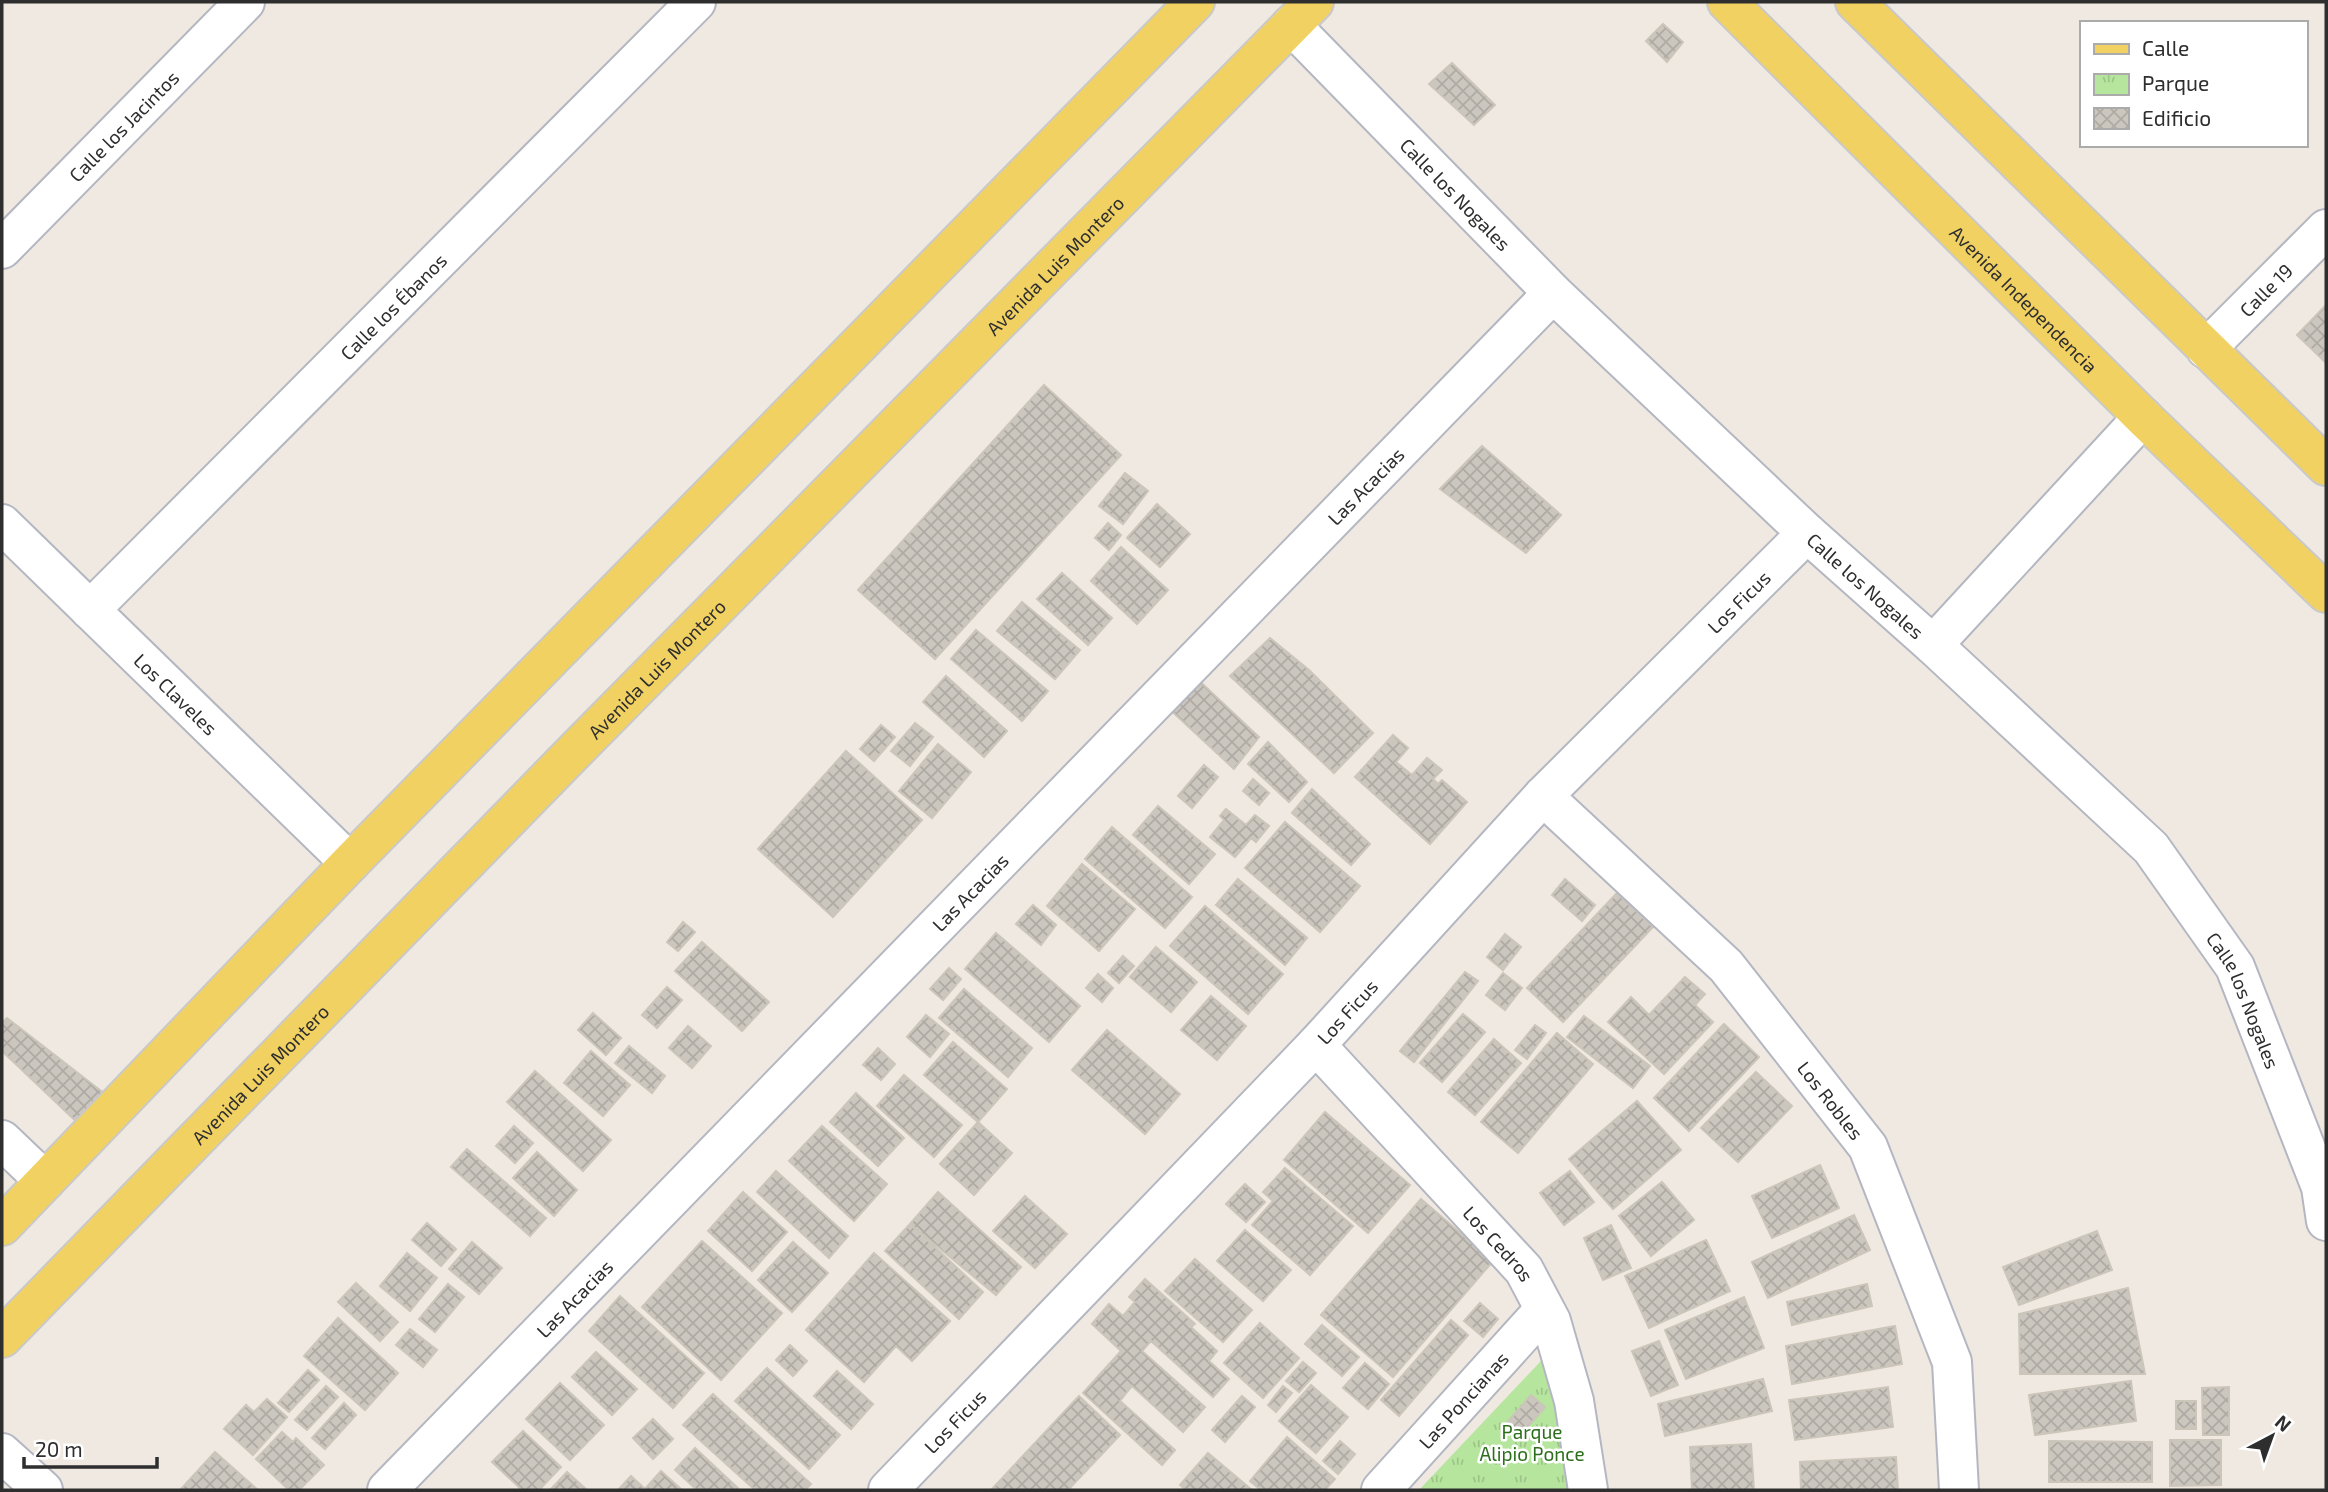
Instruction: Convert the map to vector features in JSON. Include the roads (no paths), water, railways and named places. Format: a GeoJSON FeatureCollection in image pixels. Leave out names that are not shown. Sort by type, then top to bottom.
{"type":"FeatureCollection","features":[{"type":"Feature","properties":{"kind":"main road"},"geometry":{"type":"LineString","coordinates":[[2,1226],[349,863],[1195,2]]}},
{"type":"Feature","properties":{"kind":"main road","name":"Avenida Independencia"},"geometry":{"type":"LineString","coordinates":[[1727,2],[2143,417],[2326,593]]}},
{"type":"Feature","properties":{"kind":"main road"},"geometry":{"type":"LineString","coordinates":[[1856,2],[2326,466]]}},
{"type":"Feature","properties":{"kind":"main road","name":"Avenida Luis Montero"},"geometry":{"type":"LineString","coordinates":[[2,1338],[565,761],[1302,13]]}},
{"type":"Feature","properties":{"kind":"street","name":"Calle los Jacintos"},"geometry":{"type":"LineString","coordinates":[[2,249],[245,2]]}},
{"type":"Feature","properties":{"kind":"street","name":"Calle los Ébanos"},"geometry":{"type":"LineString","coordinates":[[90,610],[696,2]]}},
{"type":"Feature","properties":{"kind":"street","name":"Calle los Nogales"},"geometry":{"type":"LineString","coordinates":[[1302,13],[1553,293],[1807,533],[1933,645],[2151,848],[2235,967],[2321,1187],[2326,1221]]}},
{"type":"Feature","properties":{"kind":"street","name":"Calle 19"},"geometry":{"type":"LineString","coordinates":[[2206,349],[2326,229]]}},
{"type":"Feature","properties":{"kind":"street","name":"Las Acacias"},"geometry":{"type":"LineString","coordinates":[[387,1490],[1553,293]]}},
{"type":"Feature","properties":{"kind":"street"},"geometry":{"type":"LineString","coordinates":[[1933,645],[2143,417]]}},
{"type":"Feature","properties":{"kind":"street","name":"Los Claveles"},"geometry":{"type":"LineString","coordinates":[[2,524],[349,863]]}},
{"type":"Feature","properties":{"kind":"street","name":"Los Ficus"},"geometry":{"type":"LineString","coordinates":[[888,1490],[1316,1045],[1543,796],[1807,533]]}},
{"type":"Feature","properties":{"kind":"street","name":"Los Robles"},"geometry":{"type":"LineString","coordinates":[[1543,796],[1726,967],[1868,1147],[1952,1362],[1959,1490]]}},
{"type":"Feature","properties":{"kind":"street","name":"Los Cedros"},"geometry":{"type":"LineString","coordinates":[[1316,1045],[1524,1270],[1550,1321],[1574,1401],[1588,1490]]}},
{"type":"Feature","properties":{"kind":"street"},"geometry":{"type":"LineString","coordinates":[[2,1140],[45,1181]]}},
{"type":"Feature","properties":{"kind":"street","name":"Las Poncianas"},"geometry":{"type":"LineString","coordinates":[[1381,1490],[1544,1310]]}},
{"type":"Feature","properties":{"kind":"street"},"geometry":{"type":"LineString","coordinates":[[2,1453],[43,1490]]}},
{"type":"Feature","properties":{"kind":"park label","name":"Parque Alipio Ponce"},"geometry":{"type":"Point","coordinates":[1532,1442]}}]}
